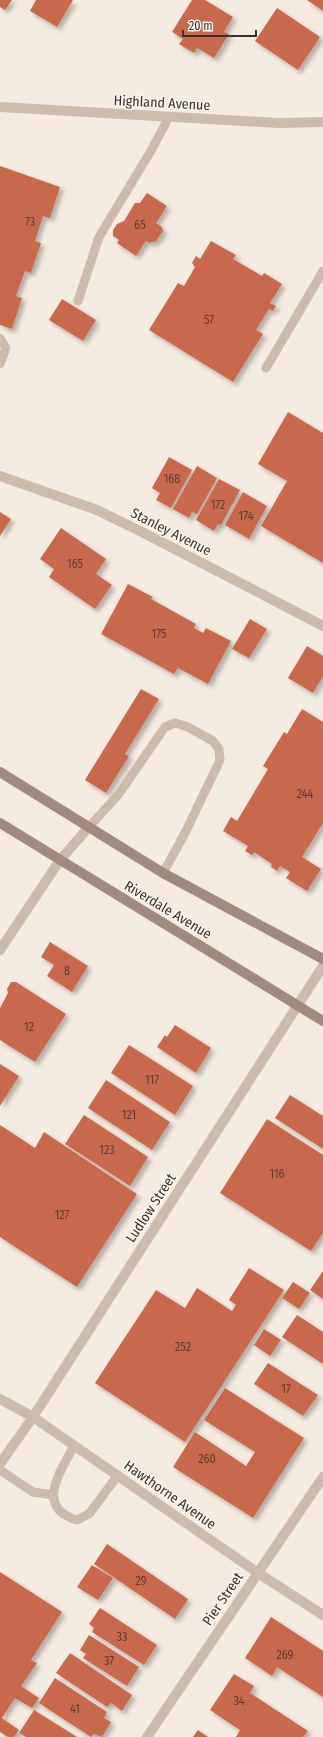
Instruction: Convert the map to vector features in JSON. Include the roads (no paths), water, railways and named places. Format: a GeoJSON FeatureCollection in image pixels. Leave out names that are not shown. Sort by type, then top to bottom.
{"type":"FeatureCollection","features":[{"type":"Feature","properties":{"kind":"main road","name":"Riverdale Avenue"},"geometry":{"type":"LineString","coordinates":[[0,772],[88,828],[163,873],[323,959]]}},
{"type":"Feature","properties":{"kind":"main road","name":"Riverdale Avenue"},"geometry":{"type":"LineString","coordinates":[[0,822],[323,1021]]}},
{"type":"Feature","properties":{"kind":"street","name":"Highland Avenue"},"geometry":{"type":"LineString","coordinates":[[0,107],[279,123],[323,122]]}},
{"type":"Feature","properties":{"kind":"street","name":"Stanley Avenue"},"geometry":{"type":"LineString","coordinates":[[0,476],[97,510],[323,626]]}},
{"type":"Feature","properties":{"kind":"street"},"geometry":{"type":"LineString","coordinates":[[0,950],[60,860],[88,828]]}},
{"type":"Feature","properties":{"kind":"street","name":"Ludlow Street"},"geometry":{"type":"LineString","coordinates":[[0,1464],[33,1417],[323,966]]}},
{"type":"Feature","properties":{"kind":"street","name":"Hawthorne Avenue"},"geometry":{"type":"LineString","coordinates":[[0,1399],[33,1417],[258,1573],[323,1615]]}},
{"type":"Feature","properties":{"kind":"street","name":"Pier Street"},"geometry":{"type":"LineString","coordinates":[[147,1737],[323,1477]]}},
{"type":"Feature","properties":{"kind":"lane"},"geometry":{"type":"LineString","coordinates":[[78,301],[100,237],[152,149],[169,117]]}},
{"type":"Feature","properties":{"kind":"lane"},"geometry":{"type":"LineString","coordinates":[[266,368],[323,271]]}},
{"type":"Feature","properties":{"kind":"lane"},"geometry":{"type":"LineString","coordinates":[[0,338],[6,348],[0,364]]}},
{"type":"Feature","properties":{"kind":"lane"},"geometry":{"type":"LineString","coordinates":[[88,828],[118,795],[164,727],[175,724],[188,727],[213,741],[219,749],[220,760],[183,837],[163,873]]}},
{"type":"Feature","properties":{"kind":"lane"},"geometry":{"type":"LineString","coordinates":[[74,1446],[55,1481],[53,1495],[57,1507],[67,1517],[77,1520],[89,1514],[118,1475]]}},
{"type":"Feature","properties":{"kind":"lane"},"geometry":{"type":"LineString","coordinates":[[0,1470],[33,1492],[53,1495]]}}]}
